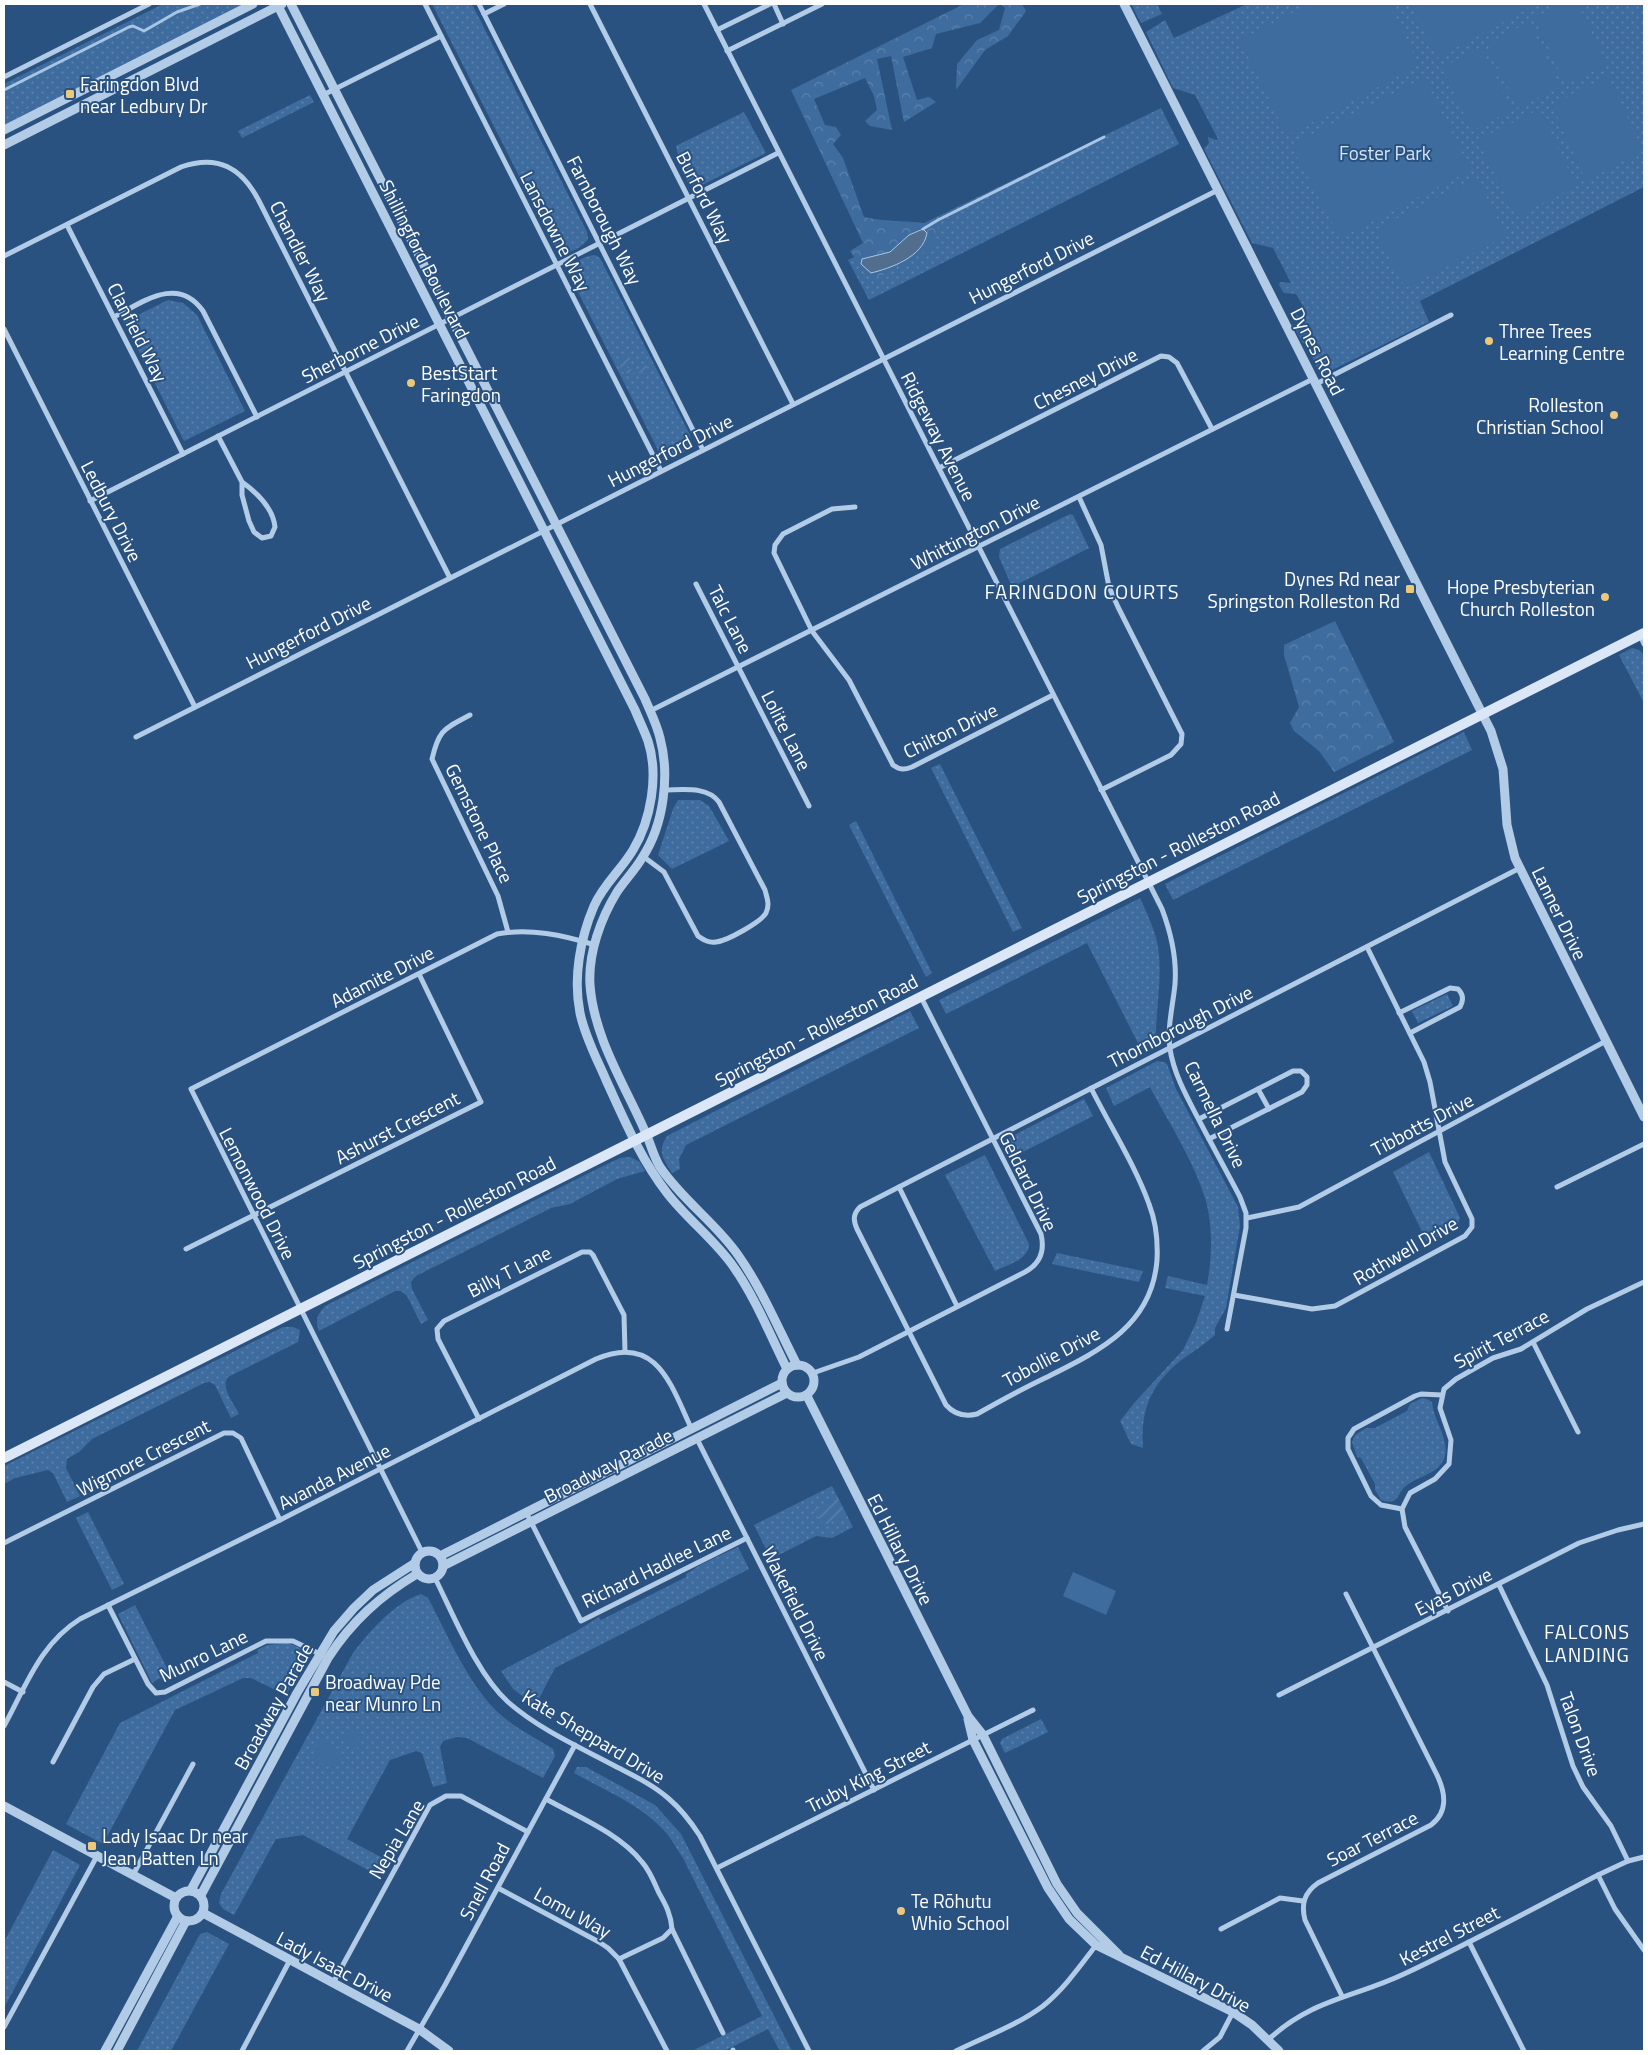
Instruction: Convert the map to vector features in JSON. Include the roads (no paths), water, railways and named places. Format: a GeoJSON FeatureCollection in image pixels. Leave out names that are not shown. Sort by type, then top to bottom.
{"type":"FeatureCollection","features":[{"type":"Feature","properties":{"kind":"main road","name":"Springston - Rolleston Road"},"geometry":{"type":"LineString","coordinates":[[4,1458],[1482,713],[1643,638]]}},
{"type":"Feature","properties":{"kind":"street"},"geometry":{"type":"LineString","coordinates":[[4,77],[149,4]]}},
{"type":"Feature","properties":{"kind":"street"},"geometry":{"type":"LineString","coordinates":[[4,130],[253,4]]}},
{"type":"Feature","properties":{"kind":"street"},"geometry":{"type":"LineString","coordinates":[[4,145],[279,4]]}},
{"type":"Feature","properties":{"kind":"street","name":"Shillingford Boulevard"},"geometry":{"type":"LineString","coordinates":[[279,4],[648,741],[653,772],[649,808],[645,823],[634,849],[607,884],[594,906],[582,941],[577,980],[580,1014],[589,1042],[634,1140]]}},
{"type":"Feature","properties":{"kind":"street","name":"Shillingford Boulevard"},"geometry":{"type":"LineString","coordinates":[[291,4],[650,711],[660,737],[664,770],[664,790],[657,824],[644,857],[618,890],[606,910],[595,945],[590,982],[593,1010],[600,1035],[647,1134]]}},
{"type":"Feature","properties":{"kind":"street","name":"Lansdowne Way"},"geometry":{"type":"LineString","coordinates":[[425,4],[661,471]]}},
{"type":"Feature","properties":{"kind":"street","name":"Farnborough Way"},"geometry":{"type":"LineString","coordinates":[[478,4],[703,450]]}},
{"type":"Feature","properties":{"kind":"street"},"geometry":{"type":"LineString","coordinates":[[484,14],[504,4]]}},
{"type":"Feature","properties":{"kind":"street","name":"Burford Way"},"geometry":{"type":"LineString","coordinates":[[590,4],[793,404]]}},
{"type":"Feature","properties":{"kind":"street","name":"Ridgeway Avenue"},"geometry":{"type":"LineString","coordinates":[[704,4],[1148,882]]}},
{"type":"Feature","properties":{"kind":"street"},"geometry":{"type":"LineString","coordinates":[[717,30],[770,4]]}},
{"type":"Feature","properties":{"kind":"street"},"geometry":{"type":"LineString","coordinates":[[774,4],[783,24]]}},
{"type":"Feature","properties":{"kind":"street"},"geometry":{"type":"LineString","coordinates":[[728,51],[822,4]]}},
{"type":"Feature","properties":{"kind":"street","name":"Dynes Road"},"geometry":{"type":"LineString","coordinates":[[1124,4],[1482,713]]}},
{"type":"Feature","properties":{"kind":"street"},"geometry":{"type":"LineString","coordinates":[[323,94],[441,36]]}},
{"type":"Feature","properties":{"kind":"street"},"geometry":{"type":"LineString","coordinates":[[96,84],[103,95]]}},
{"type":"Feature","properties":{"kind":"street","name":"Sherborne Drive"},"geometry":{"type":"LineString","coordinates":[[90,501],[778,153]]}},
{"type":"Feature","properties":{"kind":"street","name":"Chandler Way"},"geometry":{"type":"LineString","coordinates":[[4,256],[186,165],[211,162],[239,173],[253,190],[450,578]]}},
{"type":"Feature","properties":{"kind":"street","name":"Hungerford Drive"},"geometry":{"type":"LineString","coordinates":[[136,736],[1218,190]]}},
{"type":"Feature","properties":{"kind":"street","name":"Clanfield Way"},"geometry":{"type":"LineString","coordinates":[[67,225],[183,454]]}},
{"type":"Feature","properties":{"kind":"street"},"geometry":{"type":"LineString","coordinates":[[114,317],[166,292],[180,294],[193,300],[203,311],[257,417]]}},
{"type":"Feature","properties":{"kind":"street","name":"Whittington Drive"},"geometry":{"type":"LineString","coordinates":[[650,711],[1212,429],[1451,315]]}},
{"type":"Feature","properties":{"kind":"street","name":"Ledbury Drive"},"geometry":{"type":"LineString","coordinates":[[4,329],[195,707]]}},
{"type":"Feature","properties":{"kind":"street","name":"Chesney Drive"},"geometry":{"type":"LineString","coordinates":[[939,468],[1161,356],[1169,357],[1177,363],[1212,429]]}},
{"type":"Feature","properties":{"kind":"street"},"geometry":{"type":"LineString","coordinates":[[218,436],[242,482],[247,516],[254,532],[262,538],[271,536],[275,527],[270,511],[253,490],[242,482]]}},
{"type":"Feature","properties":{"kind":"street"},"geometry":{"type":"LineString","coordinates":[[1079,497],[1101,545],[1109,587],[1182,734],[1180,744],[1172,755],[1102,790]]}},
{"type":"Feature","properties":{"kind":"street"},"geometry":{"type":"LineString","coordinates":[[812,631],[777,564],[774,553],[775,545],[782,534],[832,509],[854,507]]}},
{"type":"Feature","properties":{"kind":"street"},"geometry":{"type":"LineString","coordinates":[[570,583],[581,577]]}},
{"type":"Feature","properties":{"kind":"street","name":"Talc Lane"},"geometry":{"type":"LineString","coordinates":[[696,584],[738,668]]}},
{"type":"Feature","properties":{"kind":"street","name":"Chilton Drive"},"geometry":{"type":"LineString","coordinates":[[812,631],[849,680],[887,755],[893,765],[899,769],[906,770],[1053,695]]}},
{"type":"Feature","properties":{"kind":"street","name":"Lolite Lane"},"geometry":{"type":"LineString","coordinates":[[738,668],[809,806]]}},
{"type":"Feature","properties":{"kind":"street","name":"Lanner Drive"},"geometry":{"type":"LineString","coordinates":[[1482,713],[1501,759],[1505,780],[1508,830],[1512,848],[1520,868],[1644,1117]]}},
{"type":"Feature","properties":{"kind":"street","name":"Gemstone Place"},"geometry":{"type":"LineString","coordinates":[[470,715],[444,728],[436,740],[432,758],[498,896],[508,932]]}},
{"type":"Feature","properties":{"kind":"street"},"geometry":{"type":"LineString","coordinates":[[644,857],[664,872],[698,936],[707,942],[726,939],[762,919],[768,911],[768,900],[764,890],[714,795],[704,791],[664,790]]}},
{"type":"Feature","properties":{"kind":"street","name":"Thornborough Drive"},"geometry":{"type":"LineString","coordinates":[[856,1212],[860,1206],[1520,868]]}},
{"type":"Feature","properties":{"kind":"street","name":"Carmella Drive"},"geometry":{"type":"LineString","coordinates":[[1148,882],[1162,909],[1173,945],[1175,982],[1170,1022],[1170,1048],[1180,1083],[1240,1197],[1247,1218],[1227,1329]]}},
{"type":"Feature","properties":{"kind":"street","name":"Adamite Drive"},"geometry":{"type":"LineString","coordinates":[[191,1090],[497,934],[539,932],[595,945]]}},
{"type":"Feature","properties":{"kind":"street","name":"Rothwell Drive"},"geometry":{"type":"LineString","coordinates":[[1234,1295],[1312,1309],[1328,1308],[1348,1300],[1468,1234],[1472,1227],[1472,1219],[1449,1172],[1438,1132],[1427,1072],[1400,1012],[1366,947]]}},
{"type":"Feature","properties":{"kind":"street","name":"Ashurst Crescent"},"geometry":{"type":"LineString","coordinates":[[253,1216],[481,1102],[419,974]]}},
{"type":"Feature","properties":{"kind":"street"},"geometry":{"type":"LineString","coordinates":[[1400,1012],[1450,988],[1458,989],[1462,995],[1460,1007],[1410,1033]]}},
{"type":"Feature","properties":{"kind":"street","name":"Geldard Drive"},"geometry":{"type":"LineString","coordinates":[[813,1374],[858,1357],[1030,1269],[1038,1261],[1043,1248],[1041,1234],[921,996]]}},
{"type":"Feature","properties":{"kind":"street","name":"Tibbotts Drive"},"geometry":{"type":"LineString","coordinates":[[1247,1218],[1299,1207],[1606,1042]]}},
{"type":"Feature","properties":{"kind":"street"},"geometry":{"type":"LineString","coordinates":[[1199,1119],[1293,1071],[1301,1071],[1307,1077],[1307,1085],[1302,1092],[1209,1139]]}},
{"type":"Feature","properties":{"kind":"street","name":"Tobollie Drive"},"geometry":{"type":"LineString","coordinates":[[856,1212],[854,1222],[857,1229],[946,1405],[956,1413],[971,1416],[1090,1356],[1121,1333],[1138,1314],[1150,1290],[1156,1268],[1157,1248],[1154,1218],[1145,1193],[1091,1088]]}},
{"type":"Feature","properties":{"kind":"street"},"geometry":{"type":"LineString","coordinates":[[1258,1089],[1269,1109]]}},
{"type":"Feature","properties":{"kind":"street","name":"Lemonwood Drive"},"geometry":{"type":"LineString","coordinates":[[191,1090],[300,1309]]}},
{"type":"Feature","properties":{"kind":"street"},"geometry":{"type":"LineString","coordinates":[[647,1134],[660,1166],[684,1196],[728,1242],[746,1267],[797,1365]]}},
{"type":"Feature","properties":{"kind":"street"},"geometry":{"type":"LineString","coordinates":[[634,1140],[650,1171],[668,1194],[714,1242],[733,1266],[787,1369]]}},
{"type":"Feature","properties":{"kind":"street"},"geometry":{"type":"LineString","coordinates":[[1557,1187],[1644,1144]]}},
{"type":"Feature","properties":{"kind":"street"},"geometry":{"type":"LineString","coordinates":[[898,1188],[958,1306]]}},
{"type":"Feature","properties":{"kind":"street"},"geometry":{"type":"LineString","coordinates":[[186,1249],[253,1216]]}},
{"type":"Feature","properties":{"kind":"street","name":"Billy T Lane"},"geometry":{"type":"LineString","coordinates":[[479,1419],[438,1339],[437,1328],[462,1312],[582,1252],[590,1252],[594,1256],[624,1315],[625,1352]]}},
{"type":"Feature","properties":{"kind":"street","name":"Spirit Terrace"},"geometry":{"type":"LineString","coordinates":[[1442,1395],[1444,1389],[1456,1379],[1493,1358],[1533,1342],[1587,1309],[1644,1282]]}},
{"type":"Feature","properties":{"kind":"street"},"geometry":{"type":"LineString","coordinates":[[300,1309],[422,1552]]}},
{"type":"Feature","properties":{"kind":"street"},"geometry":{"type":"LineString","coordinates":[[1533,1342],[1578,1432]]}},
{"type":"Feature","properties":{"kind":"street","name":"Avanda Avenue"},"geometry":{"type":"LineString","coordinates":[[4,1726],[36,1664],[51,1642],[69,1626],[596,1359],[608,1354],[625,1352],[642,1354],[657,1364],[668,1379],[692,1429]]}},
{"type":"Feature","properties":{"kind":"street"},"geometry":{"type":"LineString","coordinates":[[797,1365],[806,1367],[813,1374],[813,1388],[806,1396],[796,1398],[787,1393],[782,1383],[787,1369],[797,1365]]}},
{"type":"Feature","properties":{"kind":"street","name":"Broadway Parade"},"geometry":{"type":"LineString","coordinates":[[440,1556],[782,1383]]}},
{"type":"Feature","properties":{"kind":"street","name":"Broadway Parade"},"geometry":{"type":"LineString","coordinates":[[443,1566],[787,1393]]}},
{"type":"Feature","properties":{"kind":"street"},"geometry":{"type":"LineString","coordinates":[[1402,1510],[1380,1505],[1371,1496],[1348,1449],[1348,1438],[1354,1429],[1415,1396],[1422,1394],[1442,1395],[1440,1408],[1451,1440],[1449,1464],[1435,1479],[1410,1493],[1402,1510],[1405,1527],[1448,1611]]}},
{"type":"Feature","properties":{"kind":"street","name":"Ed Hillary Drive"},"geometry":{"type":"LineString","coordinates":[[806,1396],[968,1716],[983,1735],[1057,1884],[1099,1942]]}},
{"type":"Feature","properties":{"kind":"street","name":"Wakefield Drive"},"geometry":{"type":"LineString","coordinates":[[692,1429],[874,1790]]}},
{"type":"Feature","properties":{"kind":"street","name":"Wigmore Crescent"},"geometry":{"type":"LineString","coordinates":[[4,1543],[224,1433],[233,1433],[241,1438],[280,1520]]}},
{"type":"Feature","properties":{"kind":"street","name":"Richard Hadlee Lane"},"geometry":{"type":"LineString","coordinates":[[526,1512],[580,1621],[747,1538]]}},
{"type":"Feature","properties":{"kind":"street","name":"Eyas Drive"},"geometry":{"type":"LineString","coordinates":[[1279,1695],[1500,1585],[1579,1543],[1618,1530],[1644,1524]]}},
{"type":"Feature","properties":{"kind":"street"},"geometry":{"type":"LineString","coordinates":[[432,1551],[440,1556],[443,1566],[441,1573],[435,1578],[428,1580],[417,1574],[415,1564],[417,1557],[422,1552],[432,1551]]}},
{"type":"Feature","properties":{"kind":"street","name":"Broadway Parade"},"geometry":{"type":"LineString","coordinates":[[201,1896],[324,1656],[334,1631],[359,1603],[384,1582],[415,1564]]}},
{"type":"Feature","properties":{"kind":"street","name":"Broadway Parade"},"geometry":{"type":"LineString","coordinates":[[191,1890],[324,1656],[367,1610],[388,1592],[417,1574]]}},
{"type":"Feature","properties":{"kind":"street","name":"Kate Sheppard Drive"},"geometry":{"type":"LineString","coordinates":[[435,1578],[473,1653],[496,1690],[515,1708],[538,1724],[637,1777],[668,1798],[693,1825],[717,1868],[809,2051]]}},
{"type":"Feature","properties":{"kind":"street","name":"Talon Drive"},"geometry":{"type":"LineString","coordinates":[[1500,1585],[1555,1704],[1573,1766],[1583,1786],[1611,1826],[1628,1862]]}},
{"type":"Feature","properties":{"kind":"street"},"geometry":{"type":"LineString","coordinates":[[1346,1594],[1373,1648]]}},
{"type":"Feature","properties":{"kind":"street","name":"Munro Lane"},"geometry":{"type":"LineString","coordinates":[[108,1605],[148,1684],[156,1693],[160,1693],[266,1641],[293,1641],[324,1656]]}},
{"type":"Feature","properties":{"kind":"street","name":"Soar Terrace"},"geometry":{"type":"LineString","coordinates":[[1303,1901],[1310,1888],[1318,1882],[1431,1825],[1438,1820],[1442,1812],[1445,1795],[1442,1786],[1373,1648]]}},
{"type":"Feature","properties":{"kind":"street"},"geometry":{"type":"LineString","coordinates":[[53,1762],[93,1686],[104,1674],[135,1659]]}},
{"type":"Feature","properties":{"kind":"street"},"geometry":{"type":"LineString","coordinates":[[4,1682],[23,1692]]}},
{"type":"Feature","properties":{"kind":"street","name":"Truby King Street"},"geometry":{"type":"LineString","coordinates":[[717,1868],[1033,1710]]}},
{"type":"Feature","properties":{"kind":"street","name":"Ed Hillary Drive"},"geometry":{"type":"LineString","coordinates":[[968,1716],[974,1740],[1053,1896],[1069,1919],[1119,1955],[1233,2012],[1279,2051]]}},
{"type":"Feature","properties":{"kind":"street","name":"Snell Road"},"geometry":{"type":"LineString","coordinates":[[407,2051],[445,1986],[575,1745]]}},
{"type":"Feature","properties":{"kind":"street"},"geometry":{"type":"LineString","coordinates":[[133,1875],[193,1764]]}},
{"type":"Feature","properties":{"kind":"street","name":"Nepia Lane"},"geometry":{"type":"LineString","coordinates":[[333,1983],[430,1805],[446,1796],[461,1796],[528,1832]]}},
{"type":"Feature","properties":{"kind":"street"},"geometry":{"type":"LineString","coordinates":[[546,1799],[618,1839],[643,1863],[671,1916],[672,1929],[724,2033]]}},
{"type":"Feature","properties":{"kind":"street"},"geometry":{"type":"LineString","coordinates":[[4,1806],[176,1898]]}},
{"type":"Feature","properties":{"kind":"street"},"geometry":{"type":"LineString","coordinates":[[4,2027],[97,1856]]}},
{"type":"Feature","properties":{"kind":"street","name":"Kestrel Street"},"geometry":{"type":"LineString","coordinates":[[1268,2040],[1297,2017],[1342,1996],[1377,1986],[1469,1942],[1598,1875],[1644,1857]]}},
{"type":"Feature","properties":{"kind":"street"},"geometry":{"type":"LineString","coordinates":[[1598,1875],[1615,1909],[1644,1950]]}},
{"type":"Feature","properties":{"kind":"street","name":"Lomu Way"},"geometry":{"type":"LineString","coordinates":[[498,1888],[608,1948],[619,1959],[667,2051]]}},
{"type":"Feature","properties":{"kind":"street"},"geometry":{"type":"LineString","coordinates":[[191,1890],[201,1896],[205,1904],[203,1913],[196,1920],[186,1921],[178,1916],[174,1904],[176,1898],[182,1892],[191,1890]]}},
{"type":"Feature","properties":{"kind":"street"},"geometry":{"type":"LineString","coordinates":[[1221,1929],[1280,1898],[1303,1901],[1305,1920],[1342,1996]]}},
{"type":"Feature","properties":{"kind":"street","name":"Lady Isaac Drive"},"geometry":{"type":"LineString","coordinates":[[203,1913],[419,2029],[449,2051]]}},
{"type":"Feature","properties":{"kind":"street"},"geometry":{"type":"LineString","coordinates":[[105,2051],[178,1916]]}},
{"type":"Feature","properties":{"kind":"street"},"geometry":{"type":"LineString","coordinates":[[117,2051],[186,1921]]}},
{"type":"Feature","properties":{"kind":"street"},"geometry":{"type":"LineString","coordinates":[[619,1959],[663,1938],[672,1929]]}},
{"type":"Feature","properties":{"kind":"street"},"geometry":{"type":"LineString","coordinates":[[956,2051],[1042,2006],[1065,1984],[1099,1942]]}},
{"type":"Feature","properties":{"kind":"street"},"geometry":{"type":"LineString","coordinates":[[1469,1942],[1524,2051]]}},
{"type":"Feature","properties":{"kind":"street"},"geometry":{"type":"LineString","coordinates":[[242,2051],[290,1960]]}},
{"type":"Feature","properties":{"kind":"street"},"geometry":{"type":"LineString","coordinates":[[1203,2051],[1220,2036],[1233,2012]]}},
{"type":"Feature","properties":{"kind":"waterway"},"geometry":{"type":"LineString","coordinates":[[4,90],[129,27],[133,26],[144,31],[177,12],[200,4]]}},
{"type":"Feature","properties":{"kind":"waterway"},"geometry":{"type":"LineString","coordinates":[[923,229],[1104,137]]}},
{"type":"Feature","properties":{"kind":"place","name":"Faringdon Blvd near Ledbury Dr"},"geometry":{"type":"Point","coordinates":[70,94]}},
{"type":"Feature","properties":{"kind":"place","name":"Three Trees Learning Centre"},"geometry":{"type":"Point","coordinates":[1489,341]}},
{"type":"Feature","properties":{"kind":"place","name":"BestStart Faringdon"},"geometry":{"type":"Point","coordinates":[411,383]}},
{"type":"Feature","properties":{"kind":"place","name":"Rolleston Christian School"},"geometry":{"type":"Point","coordinates":[1614,415]}},
{"type":"Feature","properties":{"kind":"place","name":"Dynes Rd near Springston Rolleston Rd"},"geometry":{"type":"Point","coordinates":[1410,589]}},
{"type":"Feature","properties":{"kind":"place","name":"Hope Presbyterian Church Rolleston"},"geometry":{"type":"Point","coordinates":[1605,597]}},
{"type":"Feature","properties":{"kind":"place","name":"Broadway Pde near Munro Ln"},"geometry":{"type":"Point","coordinates":[315,1692]}},
{"type":"Feature","properties":{"kind":"place","name":"Lady Isaac Dr near Jean Batten Ln"},"geometry":{"type":"Point","coordinates":[92,1846]}},
{"type":"Feature","properties":{"kind":"place","name":"Te Rōhutu Whio School"},"geometry":{"type":"Point","coordinates":[901,1911]}},
{"type":"Feature","properties":{"kind":"district","name":"FARINGDON COURTS"},"geometry":{"type":"Point","coordinates":[1082,591]}},
{"type":"Feature","properties":{"kind":"district","name":"FALCONS LANDING"},"geometry":{"type":"Point","coordinates":[1587,1642]}},
{"type":"Feature","properties":{"kind":"park label","name":"Foster Park"},"geometry":{"type":"Point","coordinates":[1385,152]}}]}
